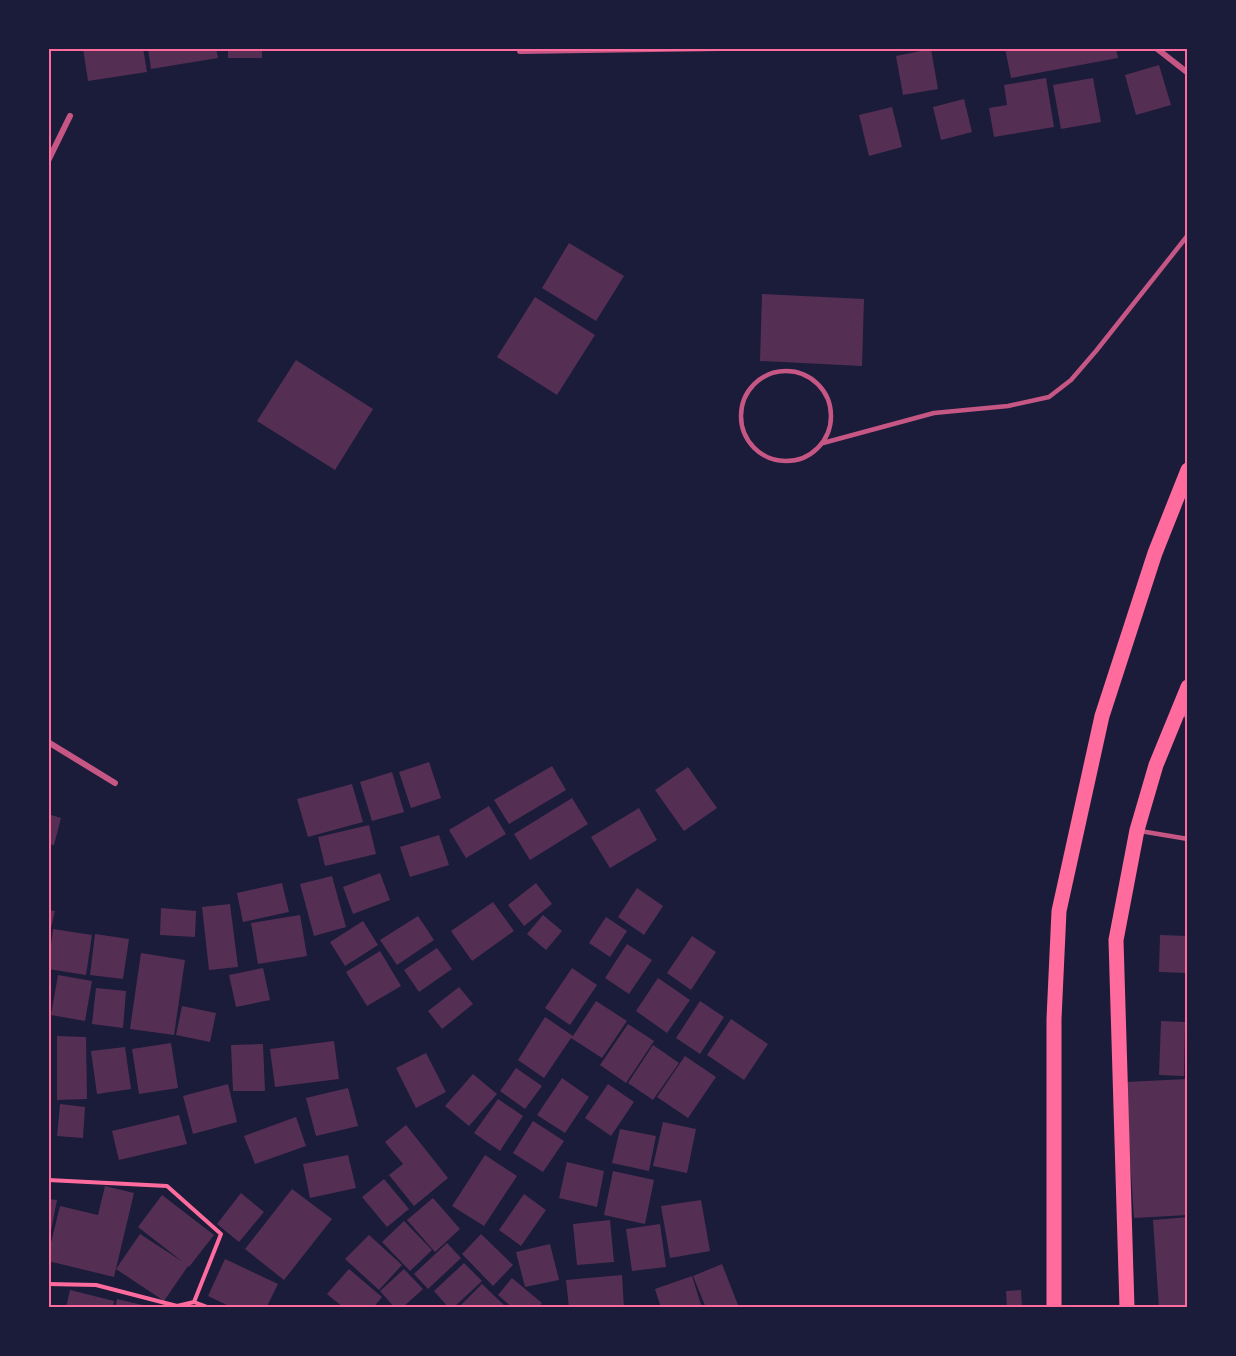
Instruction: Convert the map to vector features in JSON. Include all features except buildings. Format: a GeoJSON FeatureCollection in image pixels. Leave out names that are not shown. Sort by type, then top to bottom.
{"type":"FeatureCollection","features":[{"type":"Feature","properties":{"kind":"main road"},"geometry":{"type":"LineString","coordinates":[[1054,1308],[1054,1018],[1059,911],[1102,716],[1155,553],[1188,470]]}},
{"type":"Feature","properties":{"kind":"main road"},"geometry":{"type":"LineString","coordinates":[[1126,1308],[1116,940],[1137,830],[1156,765],[1188,687]]}},
{"type":"Feature","properties":{"kind":"street"},"geometry":{"type":"LineString","coordinates":[[520,51],[719,48]]}},
{"type":"Feature","properties":{"kind":"street"},"geometry":{"type":"LineString","coordinates":[[1156,48],[1188,73]]}},
{"type":"Feature","properties":{"kind":"street"},"geometry":{"type":"LineString","coordinates":[[48,161],[70,116]]}},
{"type":"Feature","properties":{"kind":"street"},"geometry":{"type":"LineString","coordinates":[[48,742],[115,783]]}},
{"type":"Feature","properties":{"kind":"lane"},"geometry":{"type":"LineString","coordinates":[[823,443],[830,429],[832,413],[828,398],[821,386],[810,376],[796,371],[782,370],[756,381],[747,393],[742,406],[741,420],[745,434],[754,447],[766,456],[782,461],[797,460],[812,454],[823,443],[934,413],[1008,406],[1049,397],[1071,380],[1104,342],[1188,235]]}},
{"type":"Feature","properties":{"kind":"lane"},"geometry":{"type":"LineString","coordinates":[[1181,705],[1188,719]]}},
{"type":"Feature","properties":{"kind":"lane"},"geometry":{"type":"LineString","coordinates":[[1137,830],[1188,839]]}},
{"type":"Feature","properties":{"kind":"path"},"geometry":{"type":"LineString","coordinates":[[48,1180],[167,1186],[221,1234],[194,1302]]}},
{"type":"Feature","properties":{"kind":"path"},"geometry":{"type":"LineString","coordinates":[[48,1284],[96,1285],[177,1307],[194,1302],[210,1308]]}}]}
